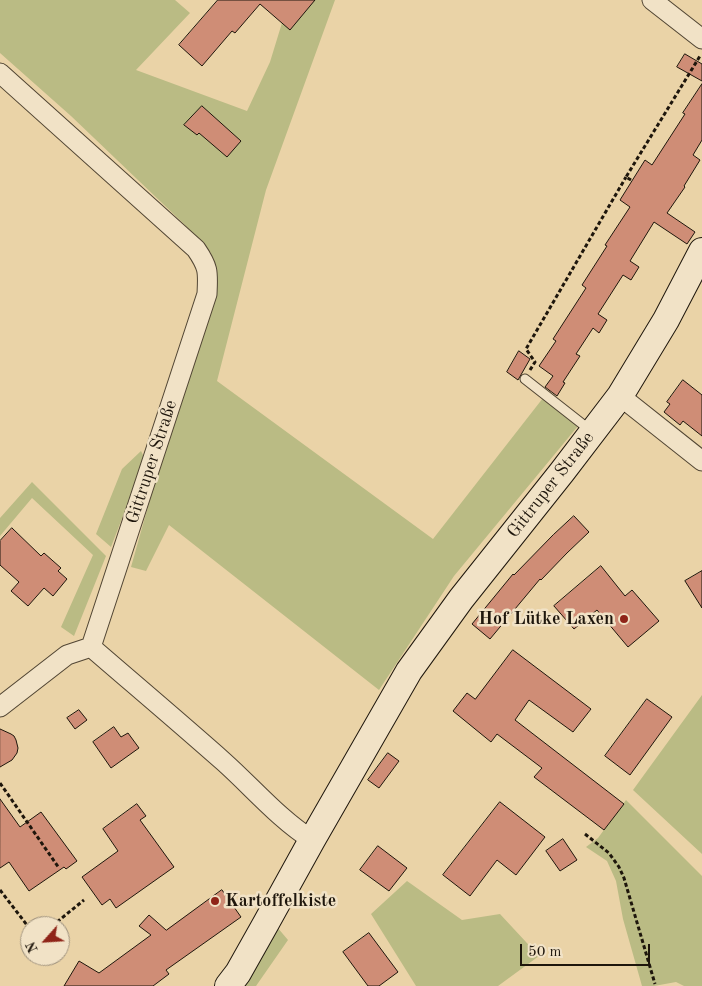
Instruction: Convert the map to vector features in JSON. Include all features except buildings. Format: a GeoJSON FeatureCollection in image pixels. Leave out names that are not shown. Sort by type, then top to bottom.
{"type":"FeatureCollection","features":[{"type":"Feature","properties":{"kind":"street"},"geometry":{"type":"LineString","coordinates":[[652,0],[702,39]]}},
{"type":"Feature","properties":{"kind":"street","name":"Gittruper Straße"},"geometry":{"type":"LineString","coordinates":[[0,73],[196,250],[206,263],[208,276],[207,294],[91,647]]}},
{"type":"Feature","properties":{"kind":"street","name":"Gittruper Straße"},"geometry":{"type":"LineString","coordinates":[[228,986],[238,973],[262,932],[312,840],[409,671],[460,599],[620,396],[666,320],[702,251]]}},
{"type":"Feature","properties":{"kind":"street"},"geometry":{"type":"LineString","coordinates":[[620,396],[702,462]]}},
{"type":"Feature","properties":{"kind":"street"},"geometry":{"type":"LineString","coordinates":[[0,707],[67,655],[91,647],[225,763],[289,824],[312,840]]}},
{"type":"Feature","properties":{"kind":"lane"},"geometry":{"type":"LineString","coordinates":[[525,379],[593,432]]}},
{"type":"Feature","properties":{"kind":"path"},"geometry":{"type":"LineString","coordinates":[[525,379],[535,362],[526,349],[626,177],[702,53]]}},
{"type":"Feature","properties":{"kind":"path"},"geometry":{"type":"LineString","coordinates":[[626,177],[631,180]]}},
{"type":"Feature","properties":{"kind":"path"},"geometry":{"type":"LineString","coordinates":[[0,783],[59,868]]}},
{"type":"Feature","properties":{"kind":"path"},"geometry":{"type":"LineString","coordinates":[[585,834],[609,853],[619,867],[624,878],[655,984]]}},
{"type":"Feature","properties":{"kind":"path"},"geometry":{"type":"LineString","coordinates":[[0,890],[20,916]]}},
{"type":"Feature","properties":{"kind":"path"},"geometry":{"type":"LineString","coordinates":[[64,916],[84,900]]}},
{"type":"Feature","properties":{"kind":"green space"},"geometry":{"type":"Polygon","coordinates":[[[0,0],[175,0],[190,13],[136,70],[247,111],[270,62],[289,0],[335,0],[266,190],[217,381],[433,539],[543,398],[578,426],[454,576],[379,690],[169,525],[146,571],[131,567],[156,478],[214,302],[211,253],[184,224],[71,116],[0,53],[0,0]]]}},
{"type":"Feature","properties":{"kind":"green space"},"geometry":{"type":"Polygon","coordinates":[[[141,451],[145,459],[111,547],[96,534],[122,469],[141,451]]]}},
{"type":"Feature","properties":{"kind":"green space"},"geometry":{"type":"Polygon","coordinates":[[[32,482],[106,556],[74,636],[61,627],[93,555],[32,498],[0,536],[0,518],[32,482]]]}},
{"type":"Feature","properties":{"kind":"green space"},"geometry":{"type":"Polygon","coordinates":[[[702,695],[702,854],[633,790],[702,695]]]}},
{"type":"Feature","properties":{"kind":"green space"},"geometry":{"type":"Polygon","coordinates":[[[626,800],[702,876],[702,986],[684,986],[676,982],[642,986],[623,919],[616,881],[607,861],[586,847],[598,838],[626,800]]]}},
{"type":"Feature","properties":{"kind":"green space"},"geometry":{"type":"Polygon","coordinates":[[[407,881],[462,920],[500,914],[539,956],[498,986],[416,986],[371,914],[407,881]]]}},
{"type":"Feature","properties":{"kind":"green space"},"geometry":{"type":"Polygon","coordinates":[[[277,927],[288,940],[256,986],[238,986],[277,927]]]}},
{"type":"Feature","properties":{"kind":"place","name":"Hof Lütke Laxen"},"geometry":{"type":"Point","coordinates":[624,619]}},
{"type":"Feature","properties":{"kind":"place","name":"Kartoffelkiste"},"geometry":{"type":"Point","coordinates":[215,901]}}]}
